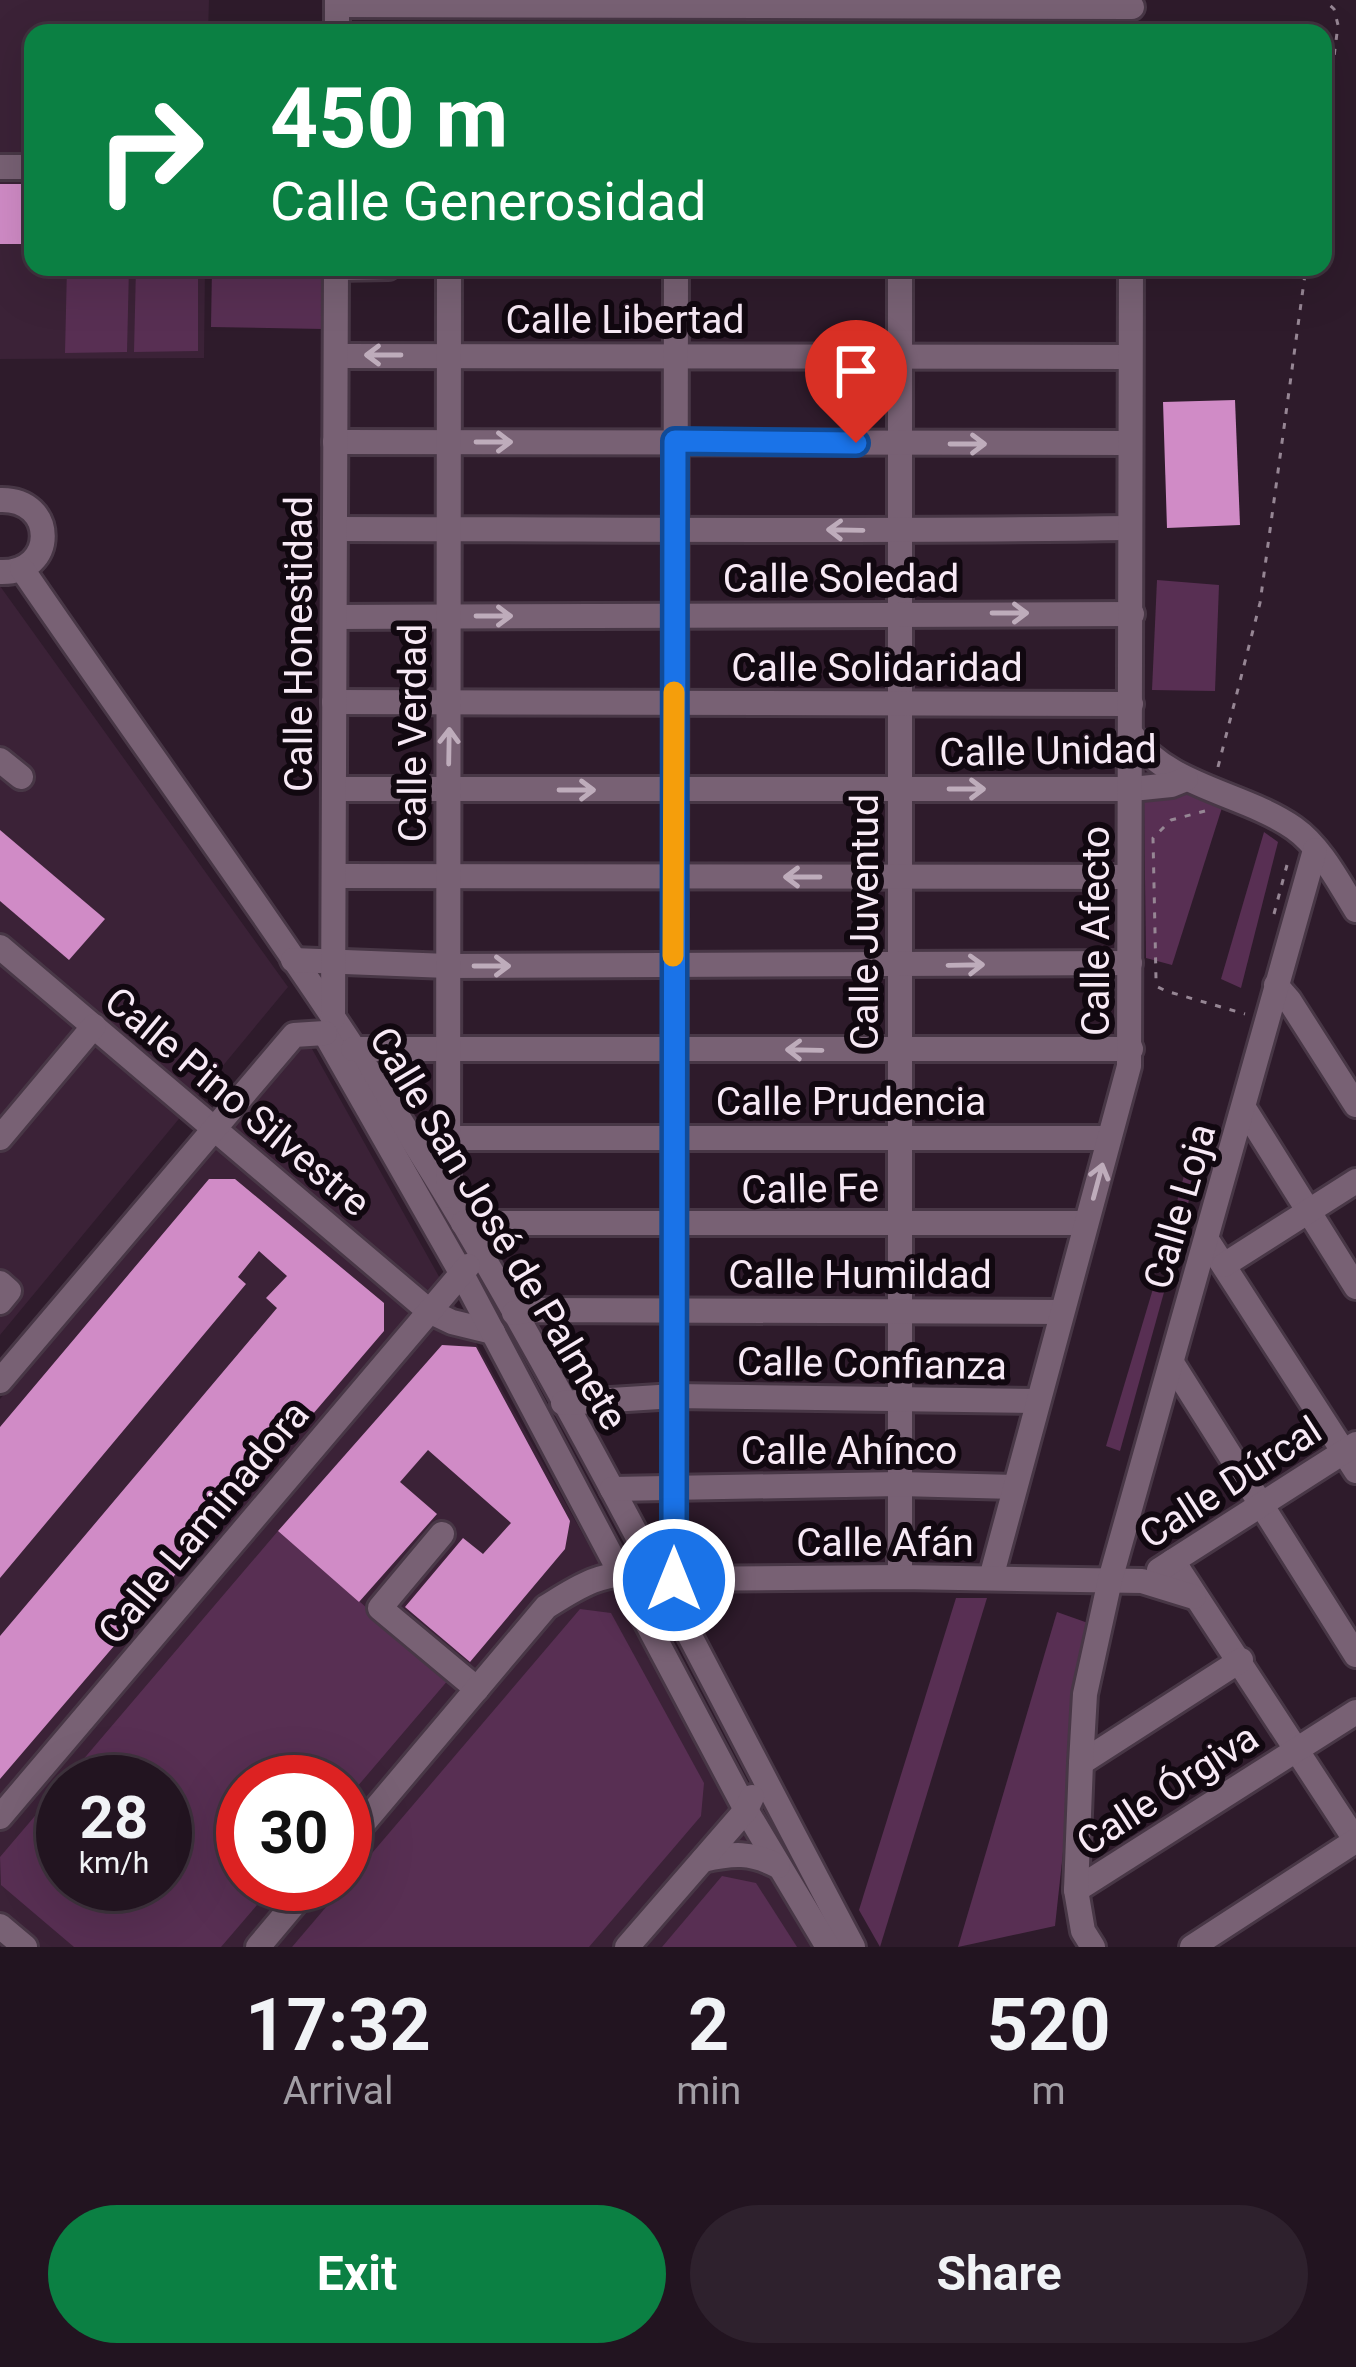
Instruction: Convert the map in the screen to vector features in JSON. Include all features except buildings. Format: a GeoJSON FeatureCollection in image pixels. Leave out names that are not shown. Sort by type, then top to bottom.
{"type":"FeatureCollection","features":[{"type":"Feature","properties":{"kind":"street"},"geometry":{"type":"LineString","coordinates":[[337,2],[677,3],[903,14],[1132,13]]}},
{"type":"Feature","properties":{"kind":"street","name":"Calle Honestidad"},"geometry":{"type":"LineString","coordinates":[[329,1027],[334,876],[336,276]]}},
{"type":"Feature","properties":{"kind":"street","name":"Calle Verdad"},"geometry":{"type":"LineString","coordinates":[[448,1198],[449,276]]}},
{"type":"Feature","properties":{"kind":"street"},"geometry":{"type":"LineString","coordinates":[[667,1582],[675,1396],[676,276]]}},
{"type":"Feature","properties":{"kind":"street","name":"Calle Juventud"},"geometry":{"type":"LineString","coordinates":[[900,276],[900,1577]]}},
{"type":"Feature","properties":{"kind":"street","name":"Calle Afecto"},"geometry":{"type":"LineString","coordinates":[[991,1577],[1131,1049],[1131,276]]}},
{"type":"Feature","properties":{"kind":"street","name":"Calle Libertad"},"geometry":{"type":"LineString","coordinates":[[335,356],[1130,357]]}},
{"type":"Feature","properties":{"kind":"street"},"geometry":{"type":"LineString","coordinates":[[335,442],[1130,443]]}},
{"type":"Feature","properties":{"kind":"street"},"geometry":{"type":"LineString","coordinates":[[0,500],[29,507],[42,528],[40,552],[11,571]]}},
{"type":"Feature","properties":{"kind":"street"},"geometry":{"type":"LineString","coordinates":[[335,529],[675,526],[901,532],[1130,527]]}},
{"type":"Feature","properties":{"kind":"street","name":"Calle San José de Palmete"},"geometry":{"type":"LineString","coordinates":[[11,571],[293,960],[746,1810],[828,1947]]}},
{"type":"Feature","properties":{"kind":"street","name":"Calle Soledad"},"geometry":{"type":"LineString","coordinates":[[335,617],[1132,614]]}},
{"type":"Feature","properties":{"kind":"street","name":"Calle Solidaridad"},"geometry":{"type":"LineString","coordinates":[[334,702],[1131,704]]}},
{"type":"Feature","properties":{"kind":"street"},"geometry":{"type":"LineString","coordinates":[[1132,735],[1141,748],[1186,779],[1293,827],[1315,850],[1356,910]]}},
{"type":"Feature","properties":{"kind":"street"},"geometry":{"type":"LineString","coordinates":[[0,760],[21,777]]}},
{"type":"Feature","properties":{"kind":"street","name":"Calle Unidad"},"geometry":{"type":"LineString","coordinates":[[334,789],[1132,789],[1186,779]]}},
{"type":"Feature","properties":{"kind":"street","name":"Calle Loja"},"geometry":{"type":"LineString","coordinates":[[1093,1947],[1083,1931],[1076,1890],[1085,1694],[1110,1580],[1315,850]]}},
{"type":"Feature","properties":{"kind":"street"},"geometry":{"type":"LineString","coordinates":[[334,876],[1129,877]]}},
{"type":"Feature","properties":{"kind":"street","name":"Calle San José de Palmete"},"geometry":{"type":"LineString","coordinates":[[274,934],[329,1027],[353,1049],[478,1248],[667,1582],[853,1947]]}},
{"type":"Feature","properties":{"kind":"street","name":"Calle Pino Silvestre"},"geometry":{"type":"LineString","coordinates":[[4,957],[94,1026],[429,1311]]}},
{"type":"Feature","properties":{"kind":"street"},"geometry":{"type":"LineString","coordinates":[[293,960],[448,966],[1130,963]]}},
{"type":"Feature","properties":{"kind":"street"},"geometry":{"type":"LineString","coordinates":[[1276,985],[1356,1105]]}},
{"type":"Feature","properties":{"kind":"street"},"geometry":{"type":"LineString","coordinates":[[0,1138],[94,1026]]}},
{"type":"Feature","properties":{"kind":"street"},"geometry":{"type":"LineString","coordinates":[[0,1382],[294,1035],[329,1027]]}},
{"type":"Feature","properties":{"kind":"street"},"geometry":{"type":"LineString","coordinates":[[353,1049],[1131,1049]]}},
{"type":"Feature","properties":{"kind":"street"},"geometry":{"type":"LineString","coordinates":[[1244,1108],[1356,1287]]}},
{"type":"Feature","properties":{"kind":"street","name":"Calle Prudencia"},"geometry":{"type":"LineString","coordinates":[[448,1138],[1109,1138]]}},
{"type":"Feature","properties":{"kind":"street"},"geometry":{"type":"LineString","coordinates":[[1224,1265],[1356,1181]]}},
{"type":"Feature","properties":{"kind":"street","name":"Calle Fe"},"geometry":{"type":"LineString","coordinates":[[463,1223],[1086,1223]]}},
{"type":"Feature","properties":{"kind":"street"},"geometry":{"type":"LineString","coordinates":[[1207,1240],[1352,1456]]}},
{"type":"Feature","properties":{"kind":"street","name":"Calle Laminadora"},"geometry":{"type":"LineString","coordinates":[[0,1817],[463,1276],[478,1248]]}},
{"type":"Feature","properties":{"kind":"street"},"geometry":{"type":"LineString","coordinates":[[0,1283],[9,1291],[0,1302]]}},
{"type":"Feature","properties":{"kind":"street"},"geometry":{"type":"LineString","coordinates":[[429,1311],[493,1332]]}},
{"type":"Feature","properties":{"kind":"street","name":"Calle Humildad"},"geometry":{"type":"LineString","coordinates":[[514,1313],[1061,1312]]}},
{"type":"Feature","properties":{"kind":"street"},"geometry":{"type":"LineString","coordinates":[[1172,1363],[1356,1655]]}},
{"type":"Feature","properties":{"kind":"street","name":"Calle Confianza"},"geometry":{"type":"LineString","coordinates":[[563,1403],[675,1396],[1037,1401]]}},
{"type":"Feature","properties":{"kind":"street","name":"Calle Dúrcal"},"geometry":{"type":"LineString","coordinates":[[1142,1581],[1262,1505],[1352,1456]]}},
{"type":"Feature","properties":{"kind":"street","name":"Calle Ahínco"},"geometry":{"type":"LineString","coordinates":[[612,1489],[1015,1487]]}},
{"type":"Feature","properties":{"kind":"street"},"geometry":{"type":"LineString","coordinates":[[586,1504],[667,1582]]}},
{"type":"Feature","properties":{"kind":"street"},"geometry":{"type":"LineString","coordinates":[[442,1534],[380,1608],[477,1690]]}},
{"type":"Feature","properties":{"kind":"street"},"geometry":{"type":"LineString","coordinates":[[1173,1561],[1356,1841],[1192,1947]]}},
{"type":"Feature","properties":{"kind":"street"},"geometry":{"type":"LineString","coordinates":[[372,1813],[546,1607],[584,1583],[623,1574]]}},
{"type":"Feature","properties":{"kind":"street","name":"Calle Afán"},"geometry":{"type":"LineString","coordinates":[[623,1574],[667,1582],[900,1577],[1142,1581],[1194,1598]]}},
{"type":"Feature","properties":{"kind":"street"},"geometry":{"type":"LineString","coordinates":[[1081,1763],[1241,1660]]}},
{"type":"Feature","properties":{"kind":"street","name":"Calle Órgiva"},"geometry":{"type":"LineString","coordinates":[[1076,1890],[1356,1712]]}},
{"type":"Feature","properties":{"kind":"street"},"geometry":{"type":"LineString","coordinates":[[627,1947],[746,1810],[761,1774]]}},
{"type":"Feature","properties":{"kind":"street"},"geometry":{"type":"LineString","coordinates":[[701,1861],[732,1853],[757,1855],[778,1866]]}},
{"type":"Feature","properties":{"kind":"street"},"geometry":{"type":"LineString","coordinates":[[258,1947],[288,1911]]}},
{"type":"Feature","properties":{"kind":"street"},"geometry":{"type":"LineString","coordinates":[[0,1926],[25,1947]]}},
{"type":"Feature","properties":{"kind":"path"},"geometry":{"type":"LineString","coordinates":[[1324,0],[1339,25],[1332,77]]}},
{"type":"Feature","properties":{"kind":"path"},"geometry":{"type":"LineString","coordinates":[[1249,1005],[1246,1014],[1158,987],[1154,838],[1172,820],[1204,813],[1212,789],[1260,603],[1305,276]]}},
{"type":"Feature","properties":{"kind":"path"},"geometry":{"type":"LineString","coordinates":[[1271,925],[1287,866]]}},
{"type":"Feature","properties":{"kind":"shaded area"},"geometry":{"type":"Polygon","coordinates":[[[0,0],[209,0],[208,24],[24,24],[24,276],[205,276],[204,358],[0,359],[0,0]]]}},
{"type":"Feature","properties":{"kind":"shaded area"},"geometry":{"type":"Polygon","coordinates":[[[67,276],[129,276],[127,352],[65,353],[67,276]]]}},
{"type":"Feature","properties":{"kind":"shaded area"},"geometry":{"type":"Polygon","coordinates":[[[136,276],[198,276],[198,351],[134,352],[136,276]]]}},
{"type":"Feature","properties":{"kind":"shaded area"},"geometry":{"type":"Polygon","coordinates":[[[212,276],[323,276],[323,329],[211,327],[212,276]]]}},
{"type":"Feature","properties":{"kind":"shaded area"},"geometry":{"type":"Polygon","coordinates":[[[1157,580],[1219,585],[1215,691],[1152,690],[1157,580]]]}},
{"type":"Feature","properties":{"kind":"shaded area"},"geometry":{"type":"Polygon","coordinates":[[[0,586],[288,987],[0,1335],[0,586]]]}},
{"type":"Feature","properties":{"kind":"shaded area"},"geometry":{"type":"Polygon","coordinates":[[[1226,795],[1172,965],[1146,958],[1144,798],[1226,795]]]}},
{"type":"Feature","properties":{"kind":"shaded area"},"geometry":{"type":"Polygon","coordinates":[[[1264,832],[1278,842],[1241,988],[1221,979],[1264,832]]]}},
{"type":"Feature","properties":{"kind":"shaded area"},"geometry":{"type":"Polygon","coordinates":[[[307,1040],[813,1947],[0,1947],[0,1399],[307,1040]]]}},
{"type":"Feature","properties":{"kind":"shaded area"},"geometry":{"type":"Polygon","coordinates":[[[1192,1146],[1203,1148],[1169,1274],[1158,1272],[1192,1146]]]}},
{"type":"Feature","properties":{"kind":"shaded area"},"geometry":{"type":"Polygon","coordinates":[[[1155,1282],[1166,1285],[1120,1451],[1106,1446],[1155,1282]]]}},
{"type":"Feature","properties":{"kind":"shaded area"},"geometry":{"type":"Polygon","coordinates":[[[278,1531],[449,1679],[372,1769],[372,1755],[216,1755],[216,1911],[252,1911],[221,1947],[74,1947],[1,1885],[0,1857],[36,1815],[36,1911],[192,1911],[192,1755],[87,1755],[278,1531]]]}},
{"type":"Feature","properties":{"kind":"shaded area"},"geometry":{"type":"Polygon","coordinates":[[[956,1598],[987,1598],[880,1947],[859,1910],[956,1598]]]}},
{"type":"Feature","properties":{"kind":"shaded area"},"geometry":{"type":"Polygon","coordinates":[[[580,1609],[611,1613],[704,1783],[701,1816],[589,1947],[292,1947],[323,1911],[372,1911],[372,1853],[580,1609]]]}},
{"type":"Feature","properties":{"kind":"shaded area"},"geometry":{"type":"Polygon","coordinates":[[[1057,1612],[1088,1623],[1055,1926],[958,1947],[1057,1612]]]}},
{"type":"Feature","properties":{"kind":"shaded area"},"geometry":{"type":"Polygon","coordinates":[[[722,1876],[756,1883],[797,1947],[662,1947],[722,1876]]]}},
{"type":"Feature","properties":{"kind":"slow traffic"},"geometry":{"type":"LineString","coordinates":[[673,956],[674,692]]}},
{"type":"Feature","properties":{"kind":"route"},"geometry":{"type":"LineString","coordinates":[[674,1580],[675,441],[856,443]]}}]}
